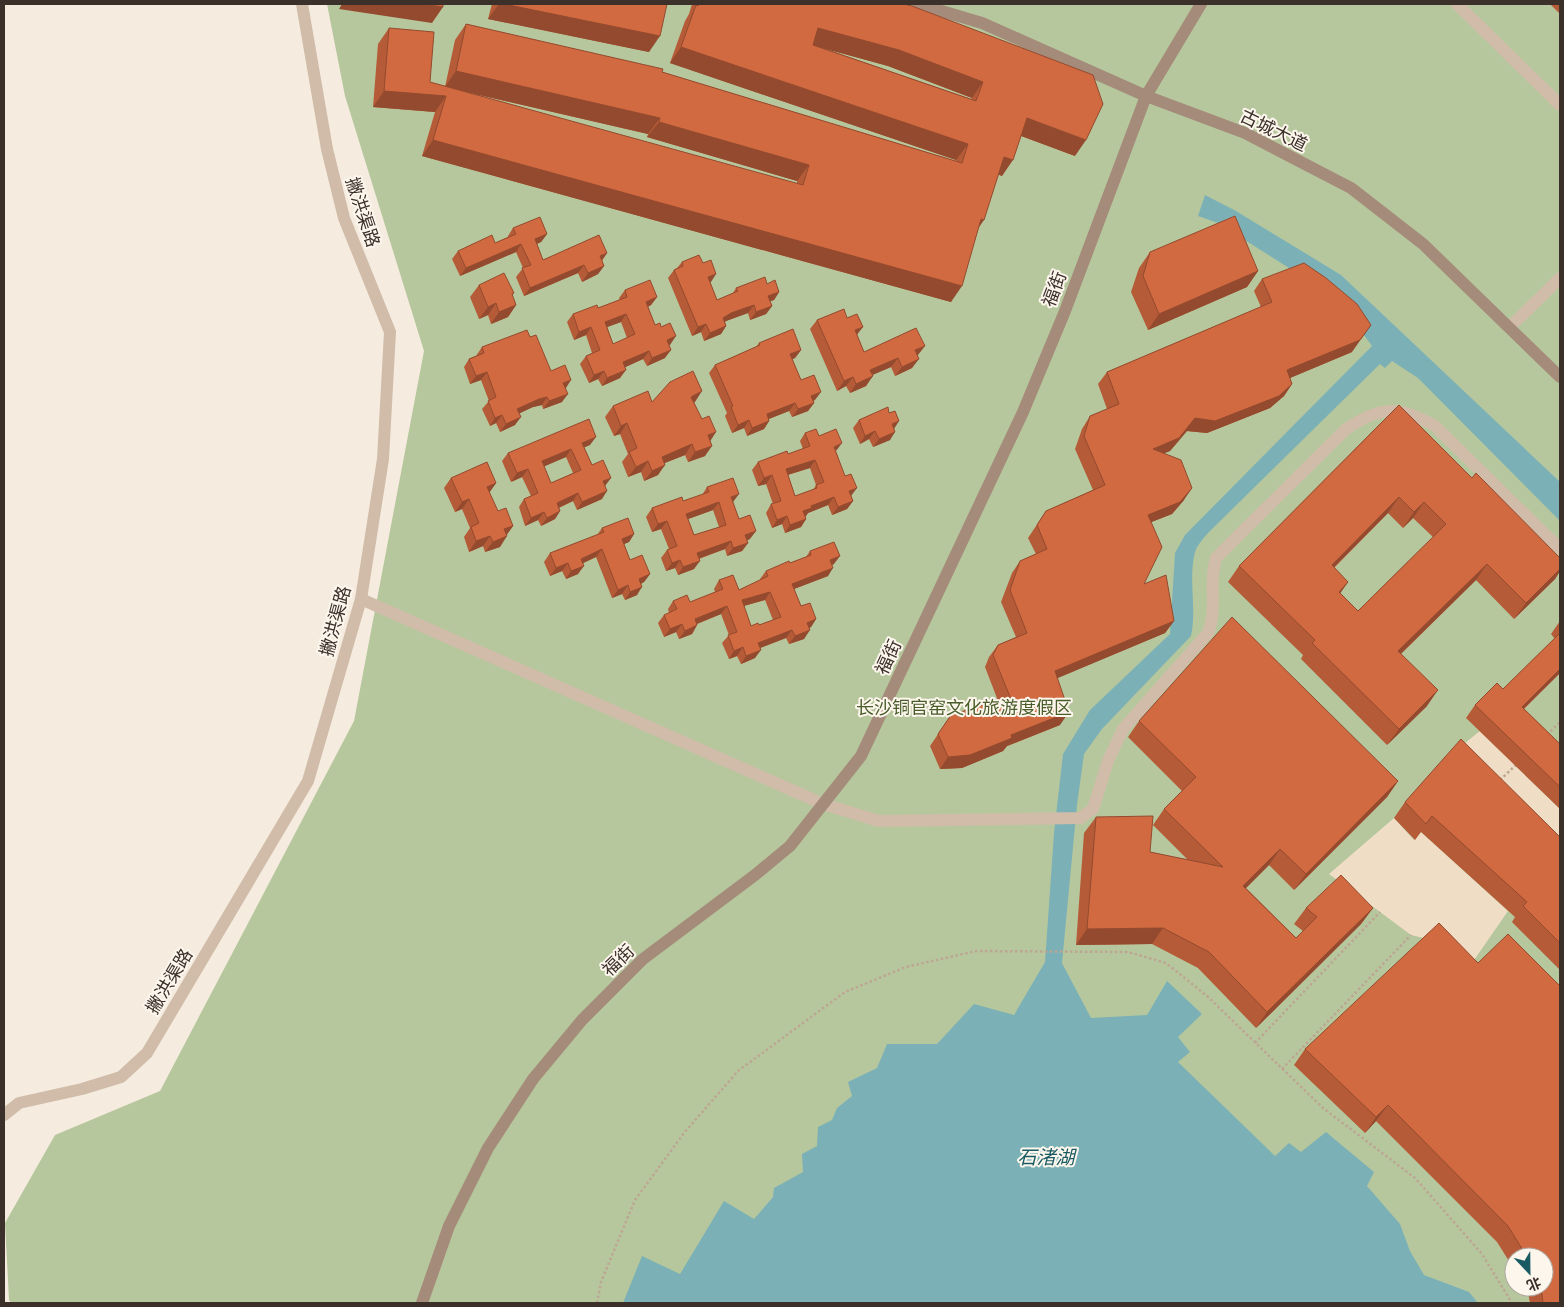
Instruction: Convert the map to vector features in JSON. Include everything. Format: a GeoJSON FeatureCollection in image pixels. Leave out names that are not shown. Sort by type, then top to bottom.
{"type":"FeatureCollection","features":[{"type":"Feature","properties":{"kind":"street","name":"撇洪渠路"},"geometry":{"type":"LineString","coordinates":[[4,1115],[19,1103],[82,1089],[120,1076],[147,1053],[308,781],[361,599],[383,459],[390,332],[344,218],[327,149],[302,4]]}},
{"type":"Feature","properties":{"kind":"street","name":"古城大道"},"geometry":{"type":"LineString","coordinates":[[918,4],[982,23],[1146,96],[1245,134],[1351,188],[1423,244],[1560,377]]}},
{"type":"Feature","properties":{"kind":"street","name":"福街"},"geometry":{"type":"LineString","coordinates":[[422,1303],[449,1226],[488,1148],[534,1079],[582,1020],[642,959],[756,875],[790,846],[861,756],[1023,412],[1065,311],[1146,96],[1201,4]]}},
{"type":"Feature","properties":{"kind":"street"},"geometry":{"type":"LineString","coordinates":[[1457,4],[1560,105]]}},
{"type":"Feature","properties":{"kind":"street"},"geometry":{"type":"LineString","coordinates":[[1510,327],[1560,278]]}},
{"type":"Feature","properties":{"kind":"street"},"geometry":{"type":"LineString","coordinates":[[361,599],[823,804],[879,822],[1080,818],[1093,809],[1108,761],[1123,729],[1208,633],[1214,619],[1211,575],[1216,558],[1345,430],[1364,417],[1384,411],[1400,412],[1418,416],[1434,426],[1560,549]]}},
{"type":"Feature","properties":{"kind":"path"},"geometry":{"type":"LineString","coordinates":[[1541,741],[1560,722]]}},
{"type":"Feature","properties":{"kind":"path"},"geometry":{"type":"LineString","coordinates":[[1495,786],[1522,759]]}},
{"type":"Feature","properties":{"kind":"path"},"geometry":{"type":"LineString","coordinates":[[1255,1043],[1380,912]]}},
{"type":"Feature","properties":{"kind":"path"},"geometry":{"type":"LineString","coordinates":[[1282,1069],[1411,935]]}},
{"type":"Feature","properties":{"kind":"path"},"geometry":{"type":"LineString","coordinates":[[597,1303],[601,1282],[635,1200],[684,1133],[738,1070],[845,992],[906,967],[976,951],[1128,952],[1166,963],[1207,996],[1323,1108],[1415,1178],[1482,1254],[1512,1303]]}},
{"type":"Feature","properties":{"kind":"green space","name":"长沙铜官窑文化旅游度假区"},"geometry":{"type":"Polygon","coordinates":[[[327,4],[1560,4],[1560,1303],[11,1303],[9,1300],[5,1223],[55,1135],[160,1091],[354,721],[424,351],[345,96],[327,4]]]}},
{"type":"Feature","properties":{"kind":"shaded area"},"geometry":{"type":"Polygon","coordinates":[[[1480,731],[1560,809],[1560,855],[1450,755],[1480,731]]]}},
{"type":"Feature","properties":{"kind":"shaded area"},"geometry":{"type":"Polygon","coordinates":[[[1394,818],[1414,840],[1421,832],[1508,911],[1463,976],[1428,939],[1411,935],[1329,874],[1394,818]]]}},
{"type":"Feature","properties":{"kind":"water","name":"石渚湖"},"geometry":{"type":"Polygon","coordinates":[[[1205,195],[1236,211],[1341,275],[1560,482],[1560,521],[1418,378],[1392,361],[1385,368],[1380,364],[1201,542],[1196,549],[1193,562],[1193,626],[1191,636],[1102,729],[1084,754],[1077,805],[1062,963],[1091,1018],[1147,1015],[1167,981],[1202,1014],[1178,1037],[1190,1052],[1178,1062],[1275,1156],[1289,1143],[1301,1152],[1326,1132],[1374,1172],[1367,1186],[1400,1224],[1410,1251],[1424,1275],[1469,1292],[1478,1303],[623,1303],[642,1256],[680,1274],[724,1201],[754,1219],[773,1197],[774,1188],[803,1172],[802,1154],[817,1146],[818,1127],[832,1120],[837,1108],[852,1096],[848,1082],[877,1068],[887,1044],[937,1044],[974,1004],[1014,1015],[1045,962],[1054,833],[1063,754],[1090,710],[1170,634],[1175,553],[1185,535],[1372,346],[1349,315],[1319,287],[1218,223],[1198,216],[1205,195]]]}},
{"type":"Feature","properties":{"kind":"building"},"geometry":{"type":"Polygon","coordinates":[[[424,4],[443,4],[443,7],[424,4]]]}},
{"type":"Feature","properties":{"kind":"building"},"geometry":{"type":"Polygon","coordinates":[[[504,4],[667,4],[660,36],[504,4]]]}},
{"type":"Feature","properties":{"kind":"building"},"geometry":{"type":"Polygon","coordinates":[[[699,4],[904,4],[1093,75],[1103,104],[1086,140],[1027,118],[1013,160],[1004,157],[984,220],[981,219],[962,286],[433,140],[446,96],[384,91],[389,28],[434,32],[430,82],[803,185],[809,165],[659,122],[660,118],[456,71],[466,24],[663,69],[662,72],[962,163],[968,144],[681,47],[696,5],[698,6],[699,4]],[[818,28],[813,45],[976,101],[983,82],[899,50],[818,28]]]}},
{"type":"Feature","properties":{"kind":"building"},"geometry":{"type":"Polygon","coordinates":[[[1235,216],[1258,271],[1159,314],[1143,276],[1150,252],[1235,216]]]}},
{"type":"Feature","properties":{"kind":"building"},"geometry":{"type":"Polygon","coordinates":[[[540,217],[547,234],[535,239],[543,260],[599,235],[607,253],[600,256],[604,266],[588,273],[584,265],[530,288],[522,268],[531,265],[521,244],[466,268],[458,251],[492,235],[495,243],[516,234],[513,228],[540,217]]]}},
{"type":"Feature","properties":{"kind":"building"},"geometry":{"type":"Polygon","coordinates":[[[699,255],[703,263],[711,260],[716,274],[708,277],[717,300],[738,291],[736,288],[765,277],[767,284],[775,280],[779,292],[768,296],[772,306],[756,312],[754,305],[731,313],[723,318],[726,326],[710,333],[706,324],[698,327],[674,270],[683,266],[682,262],[699,255]]]}},
{"type":"Feature","properties":{"kind":"building"},"geometry":{"type":"Polygon","coordinates":[[[1304,263],[1326,278],[1357,304],[1371,325],[1360,340],[1287,370],[1292,384],[1279,396],[1215,421],[1195,418],[1179,438],[1153,449],[1181,460],[1192,488],[1180,502],[1148,515],[1162,547],[1144,584],[1166,575],[1174,621],[1055,671],[1069,712],[1011,735],[1012,738],[970,755],[948,757],[938,734],[951,715],[992,702],[1017,714],[993,655],[998,645],[1027,633],[1010,590],[1020,561],[1047,549],[1037,525],[1046,511],[1105,485],[1084,436],[1090,416],[1119,404],[1107,372],[1272,302],[1262,279],[1304,263]]]}},
{"type":"Feature","properties":{"kind":"building"},"geometry":{"type":"Polygon","coordinates":[[[504,273],[514,293],[512,294],[516,305],[499,312],[496,303],[488,307],[479,285],[504,273]]]}},
{"type":"Feature","properties":{"kind":"building"},"geometry":{"type":"Polygon","coordinates":[[[650,280],[657,297],[646,302],[655,325],[660,323],[661,327],[670,323],[676,336],[667,340],[671,350],[652,358],[649,351],[623,362],[626,370],[607,378],[604,371],[594,375],[586,356],[600,350],[591,327],[579,332],[573,314],[597,305],[598,308],[627,297],[625,290],[650,280]],[[626,314],[605,322],[613,344],[635,334],[626,314]]]}},
{"type":"Feature","properties":{"kind":"building"},"geometry":{"type":"Polygon","coordinates":[[[844,309],[847,318],[857,314],[863,327],[855,330],[864,352],[916,328],[925,346],[915,350],[919,359],[902,367],[898,358],[870,370],[873,376],[856,384],[853,377],[844,381],[817,320],[844,309]]]}},
{"type":"Feature","properties":{"kind":"building"},"geometry":{"type":"Polygon","coordinates":[[[793,329],[801,350],[790,354],[801,380],[814,375],[821,392],[811,396],[814,403],[798,409],[795,403],[767,414],[769,421],[752,428],[749,420],[738,425],[731,407],[733,406],[715,365],[760,345],[759,343],[793,329]]]}},
{"type":"Feature","properties":{"kind":"building"},"geometry":{"type":"Polygon","coordinates":[[[527,330],[530,337],[536,335],[551,371],[565,365],[571,380],[563,383],[568,394],[549,401],[547,397],[539,399],[517,409],[521,417],[506,424],[502,415],[495,418],[488,401],[496,397],[487,372],[476,376],[469,359],[484,353],[482,347],[527,330]]]}},
{"type":"Feature","properties":{"kind":"building"},"geometry":{"type":"Polygon","coordinates":[[[693,371],[702,391],[691,397],[702,419],[709,416],[716,432],[708,435],[712,446],[695,452],[692,444],[662,457],[665,465],[652,471],[648,461],[636,467],[629,452],[637,448],[627,423],[621,426],[613,406],[648,391],[652,402],[670,382],[693,371]]]}},
{"type":"Feature","properties":{"kind":"building"},"geometry":{"type":"Polygon","coordinates":[[[1399,405],[1472,478],[1476,473],[1560,558],[1560,569],[1526,603],[1487,564],[1398,651],[1438,690],[1399,729],[1312,643],[1315,640],[1239,566],[1399,405]],[[1399,497],[1332,565],[1348,582],[1339,592],[1358,611],[1446,524],[1424,502],[1414,512],[1399,497]]]}},
{"type":"Feature","properties":{"kind":"building"},"geometry":{"type":"Polygon","coordinates":[[[888,407],[889,413],[895,411],[899,421],[892,424],[895,432],[879,439],[875,431],[865,436],[859,420],[888,407]]]}},
{"type":"Feature","properties":{"kind":"building"},"geometry":{"type":"Polygon","coordinates":[[[589,419],[596,437],[582,443],[592,465],[603,460],[611,478],[603,481],[607,491],[582,502],[578,493],[557,503],[560,511],[547,518],[544,512],[531,518],[524,499],[538,493],[528,469],[517,473],[508,453],[589,419]],[[571,449],[542,461],[551,483],[581,470],[571,449]]]}},
{"type":"Feature","properties":{"kind":"building"},"geometry":{"type":"Polygon","coordinates":[[[816,429],[819,436],[836,429],[842,443],[834,447],[845,476],[851,474],[857,488],[849,491],[853,501],[838,507],[834,497],[803,511],[806,519],[790,525],[787,516],[777,520],[771,504],[781,501],[772,475],[764,478],[758,462],[787,451],[788,454],[810,446],[805,433],[816,429]],[[815,460],[786,469],[795,496],[817,488],[816,485],[824,482],[815,460]]]}},
{"type":"Feature","properties":{"kind":"building"},"geometry":{"type":"Polygon","coordinates":[[[487,462],[496,483],[487,487],[498,511],[506,508],[513,526],[504,529],[507,536],[493,542],[490,536],[476,541],[471,527],[479,523],[469,499],[462,502],[451,478],[487,462]]]}},
{"type":"Feature","properties":{"kind":"building"},"geometry":{"type":"Polygon","coordinates":[[[733,478],[739,494],[731,497],[739,519],[750,515],[756,531],[745,535],[748,543],[733,548],[731,541],[697,553],[700,561],[683,567],[680,560],[672,563],[667,550],[677,546],[667,521],[658,524],[652,508],[682,497],[683,501],[709,492],[707,487],[733,478]],[[719,502],[686,514],[694,535],[726,525],[719,502]]]}},
{"type":"Feature","properties":{"kind":"building"},"geometry":{"type":"Polygon","coordinates":[[[628,518],[634,534],[622,539],[630,560],[642,555],[650,574],[639,579],[642,587],[630,592],[628,585],[618,590],[602,549],[581,559],[584,566],[571,571],[568,563],[556,568],[550,553],[604,532],[602,528],[628,518]]]}},
{"type":"Feature","properties":{"kind":"building"},"geometry":{"type":"Polygon","coordinates":[[[834,542],[840,556],[830,560],[833,568],[792,584],[801,606],[810,603],[816,619],[807,623],[810,630],[795,636],[792,630],[758,643],[761,650],[746,656],[743,647],[734,651],[728,635],[737,632],[727,606],[695,619],[697,625],[685,631],[682,624],[670,629],[664,615],[677,609],[673,601],[687,595],[690,602],[723,589],[719,580],[733,575],[739,590],[768,576],[766,571],[789,561],[790,563],[811,555],[810,551],[834,542]],[[770,592],[742,600],[751,626],[781,617],[770,592]]]}},
{"type":"Feature","properties":{"kind":"building"},"geometry":{"type":"Polygon","coordinates":[[[1232,617],[1398,781],[1306,874],[1280,849],[1243,886],[1296,938],[1317,917],[1306,908],[1341,875],[1373,908],[1267,1012],[1209,952],[1163,928],[1087,929],[1096,817],[1153,816],[1150,852],[1223,867],[1164,809],[1196,777],[1139,721],[1232,617]]]}},
{"type":"Feature","properties":{"kind":"building"},"geometry":{"type":"Polygon","coordinates":[[[1560,633],[1560,669],[1522,707],[1560,744],[1560,787],[1475,705],[1497,683],[1503,689],[1560,633]]]}},
{"type":"Feature","properties":{"kind":"building"},"geometry":{"type":"Polygon","coordinates":[[[1461,739],[1560,837],[1560,943],[1523,906],[1527,902],[1432,816],[1426,824],[1405,802],[1461,739]]]}},
{"type":"Feature","properties":{"kind":"building"},"geometry":{"type":"Polygon","coordinates":[[[1439,923],[1478,963],[1508,934],[1560,986],[1560,1303],[1543,1303],[1542,1297],[1554,1297],[1554,1247],[1521,1247],[1508,1226],[1388,1105],[1376,1117],[1305,1049],[1439,923]]]}}]}
